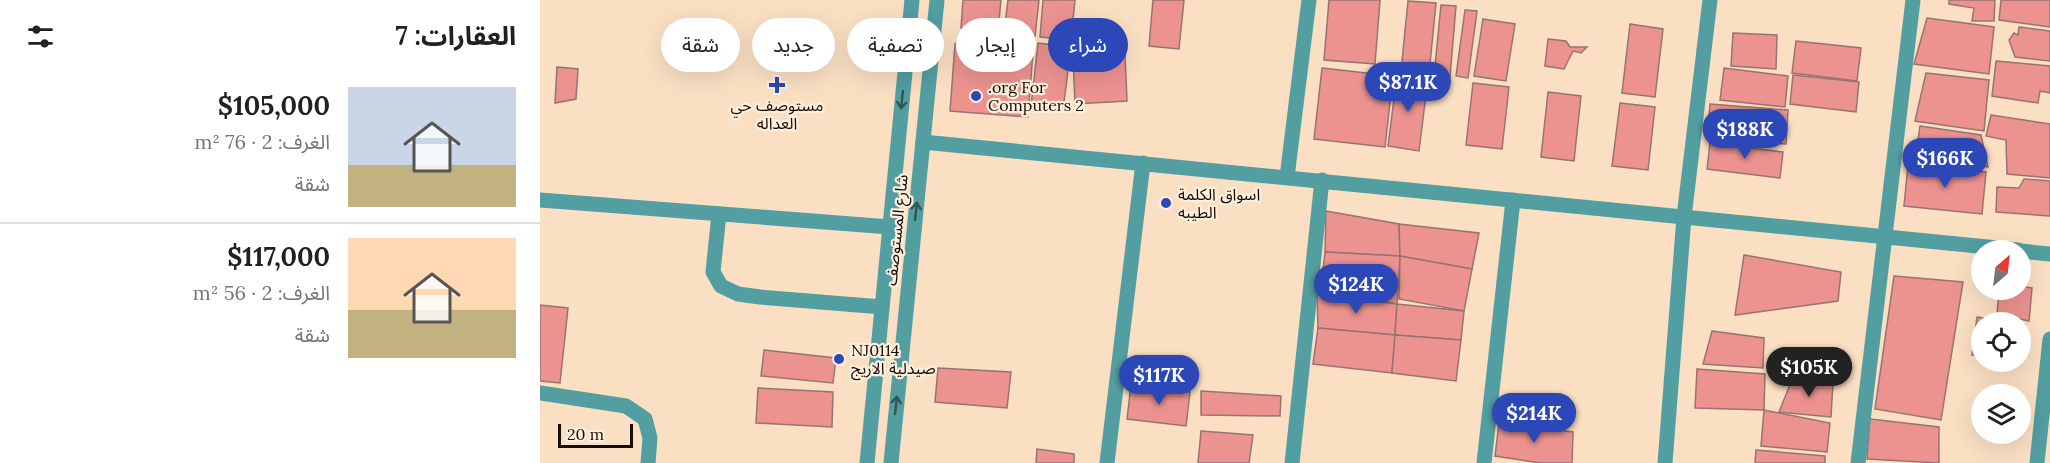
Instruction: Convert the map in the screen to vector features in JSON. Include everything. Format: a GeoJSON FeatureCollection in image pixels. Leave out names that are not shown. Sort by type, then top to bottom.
{"type":"FeatureCollection","features":[{"type":"Feature","properties":{"kind":"street","name":"شارع المستوصف"},"geometry":{"type":"LineString","coordinates":[[867,463],[912,0]]}},
{"type":"Feature","properties":{"kind":"street","name":"شارع المستوصف"},"geometry":{"type":"LineString","coordinates":[[891,463],[937,0]]}},
{"type":"Feature","properties":{"kind":"street"},"geometry":{"type":"LineString","coordinates":[[1287,177],[1309,0]]}},
{"type":"Feature","properties":{"kind":"street"},"geometry":{"type":"LineString","coordinates":[[1665,463],[1684,217],[1710,0],[1696,0]]}},
{"type":"Feature","properties":{"kind":"street"},"geometry":{"type":"LineString","coordinates":[[1858,463],[1913,0]]}},
{"type":"Feature","properties":{"kind":"street"},"geometry":{"type":"LineString","coordinates":[[923,142],[1971,246]]}},
{"type":"Feature","properties":{"kind":"street"},"geometry":{"type":"LineString","coordinates":[[1107,463],[1143,163]]}},
{"type":"Feature","properties":{"kind":"street"},"geometry":{"type":"LineString","coordinates":[[1292,463],[1322,180]]}},
{"type":"Feature","properties":{"kind":"street"},"geometry":{"type":"LineString","coordinates":[[540,200],[890,227]]}},
{"type":"Feature","properties":{"kind":"street"},"geometry":{"type":"LineString","coordinates":[[1484,463],[1513,200]]}},
{"type":"Feature","properties":{"kind":"street"},"geometry":{"type":"LineString","coordinates":[[719,214],[713,272],[721,285],[738,294],[882,307]]}},
{"type":"Feature","properties":{"kind":"street"},"geometry":{"type":"LineString","coordinates":[[2031,252],[2050,254]]}},
{"type":"Feature","properties":{"kind":"street"},"geometry":{"type":"LineString","coordinates":[[2037,463],[2050,339]]}},
{"type":"Feature","properties":{"kind":"street"},"geometry":{"type":"LineString","coordinates":[[540,393],[626,406],[645,419],[650,438],[648,463]]}},
{"type":"Feature","properties":{"kind":"building"},"geometry":{"type":"Polygon","coordinates":[[[963,0],[1001,0],[999,18],[962,18],[963,0]]]}},
{"type":"Feature","properties":{"kind":"building"},"geometry":{"type":"Polygon","coordinates":[[[1008,0],[1039,0],[1036,27],[1036,18],[1006,18],[1008,0]]]}},
{"type":"Feature","properties":{"kind":"building"},"geometry":{"type":"Polygon","coordinates":[[[1043,0],[1075,0],[1073,18],[1048,18],[1048,38],[1040,37],[1043,0]]]}},
{"type":"Feature","properties":{"kind":"building"},"geometry":{"type":"Polygon","coordinates":[[[1153,0],[1184,0],[1179,49],[1149,46],[1153,0]]]}},
{"type":"Feature","properties":{"kind":"building"},"geometry":{"type":"Polygon","coordinates":[[[1329,0],[1380,0],[1375,64],[1324,60],[1329,0]]]}},
{"type":"Feature","properties":{"kind":"building"},"geometry":{"type":"Polygon","coordinates":[[[1949,0],[1995,0],[1994,21],[1972,21],[1974,8],[1949,4],[1949,0]]]}},
{"type":"Feature","properties":{"kind":"building"},"geometry":{"type":"Polygon","coordinates":[[[2001,0],[2050,0],[2050,27],[1999,20],[2001,0]]]}},
{"type":"Feature","properties":{"kind":"building"},"geometry":{"type":"Polygon","coordinates":[[[1408,1],[1436,3],[1429,74],[1401,71],[1408,1]]]}},
{"type":"Feature","properties":{"kind":"building"},"geometry":{"type":"Polygon","coordinates":[[[1441,5],[1456,6],[1450,77],[1434,76],[1441,5]]]}},
{"type":"Feature","properties":{"kind":"building"},"geometry":{"type":"Polygon","coordinates":[[[1465,10],[1477,11],[1468,78],[1456,76],[1465,10]]]}},
{"type":"Feature","properties":{"kind":"building"},"geometry":{"type":"Polygon","coordinates":[[[1927,18],[1994,27],[1989,74],[1914,64],[1927,18]]]}},
{"type":"Feature","properties":{"kind":"building"},"geometry":{"type":"Polygon","coordinates":[[[1483,19],[1515,24],[1506,81],[1474,76],[1483,19]]]}},
{"type":"Feature","properties":{"kind":"building"},"geometry":{"type":"Polygon","coordinates":[[[1630,24],[1663,29],[1655,97],[1622,93],[1630,24]]]}},
{"type":"Feature","properties":{"kind":"building"},"geometry":{"type":"Polygon","coordinates":[[[2019,27],[2050,31],[2050,61],[2015,57],[2009,40],[2014,33],[2018,35],[2019,27]]]}},
{"type":"Feature","properties":{"kind":"building"},"geometry":{"type":"Polygon","coordinates":[[[1733,33],[1777,35],[1776,69],[1731,66],[1733,33]]]}},
{"type":"Feature","properties":{"kind":"building"},"geometry":{"type":"Polygon","coordinates":[[[1548,39],[1566,41],[1570,47],[1587,47],[1581,53],[1573,51],[1564,69],[1545,66],[1548,39]]]}},
{"type":"Feature","properties":{"kind":"building"},"geometry":{"type":"Polygon","coordinates":[[[1796,41],[1861,48],[1857,81],[1792,73],[1796,41]]]}},
{"type":"Feature","properties":{"kind":"building"},"geometry":{"type":"Polygon","coordinates":[[[1038,43],[1048,44],[1048,72],[1068,72],[1063,110],[1031,106],[1038,43]]]}},
{"type":"Feature","properties":{"kind":"building"},"geometry":{"type":"Polygon","coordinates":[[[955,44],[956,72],[1031,72],[1028,117],[950,111],[955,44]]]}},
{"type":"Feature","properties":{"kind":"building"},"geometry":{"type":"Polygon","coordinates":[[[1996,61],[2050,66],[2050,93],[2040,91],[2038,103],[1992,96],[1996,61]]]}},
{"type":"Feature","properties":{"kind":"building"},"geometry":{"type":"Polygon","coordinates":[[[557,67],[578,69],[576,99],[555,103],[557,67]]]}},
{"type":"Feature","properties":{"kind":"building"},"geometry":{"type":"Polygon","coordinates":[[[1322,68],[1393,76],[1385,147],[1314,139],[1322,68]]]}},
{"type":"Feature","properties":{"kind":"building"},"geometry":{"type":"Polygon","coordinates":[[[1724,68],[1788,76],[1785,107],[1720,100],[1724,68]]]}},
{"type":"Feature","properties":{"kind":"building"},"geometry":{"type":"Polygon","coordinates":[[[1074,72],[1126,72],[1127,101],[1075,104],[1074,72]]]}},
{"type":"Feature","properties":{"kind":"building"},"geometry":{"type":"Polygon","coordinates":[[[1926,73],[1989,80],[1984,131],[1915,121],[1926,73]]]}},
{"type":"Feature","properties":{"kind":"building"},"geometry":{"type":"Polygon","coordinates":[[[1397,75],[1428,79],[1419,151],[1388,146],[1397,75]]]}},
{"type":"Feature","properties":{"kind":"building"},"geometry":{"type":"Polygon","coordinates":[[[1793,75],[1859,82],[1856,112],[1790,104],[1793,75]]]}},
{"type":"Feature","properties":{"kind":"building"},"geometry":{"type":"Polygon","coordinates":[[[1473,83],[1509,87],[1502,149],[1466,145],[1473,83]]]}},
{"type":"Feature","properties":{"kind":"building"},"geometry":{"type":"Polygon","coordinates":[[[1548,92],[1581,96],[1574,161],[1541,157],[1548,92]]]}},
{"type":"Feature","properties":{"kind":"building"},"geometry":{"type":"Polygon","coordinates":[[[1620,103],[1655,107],[1648,170],[1612,166],[1620,103]]]}},
{"type":"Feature","properties":{"kind":"building"},"geometry":{"type":"Polygon","coordinates":[[[1710,104],[1788,110],[1786,144],[1730,140],[1731,131],[1708,129],[1710,104]]]}},
{"type":"Feature","properties":{"kind":"building"},"geometry":{"type":"Polygon","coordinates":[[[1991,115],[2050,124],[2050,178],[2007,174],[2006,140],[1986,136],[1991,115]]]}},
{"type":"Feature","properties":{"kind":"building"},"geometry":{"type":"Polygon","coordinates":[[[1920,126],[1981,135],[1988,167],[1915,160],[1920,126]]]}},
{"type":"Feature","properties":{"kind":"building"},"geometry":{"type":"Polygon","coordinates":[[[1710,143],[1783,152],[1780,178],[1707,169],[1710,143]]]}},
{"type":"Feature","properties":{"kind":"building"},"geometry":{"type":"Polygon","coordinates":[[[1908,165],[1986,172],[1982,214],[1904,206],[1908,165]]]}},
{"type":"Feature","properties":{"kind":"building"},"geometry":{"type":"Polygon","coordinates":[[[2024,179],[2050,181],[2050,216],[1996,212],[1997,187],[2019,188],[2024,179]]]}},
{"type":"Feature","properties":{"kind":"building"},"geometry":{"type":"Polygon","coordinates":[[[1326,211],[1399,224],[1400,256],[1325,252],[1326,211]]]}},
{"type":"Feature","properties":{"kind":"building"},"geometry":{"type":"Polygon","coordinates":[[[1399,224],[1479,233],[1472,269],[1400,256],[1399,224]]]}},
{"type":"Feature","properties":{"kind":"building"},"geometry":{"type":"Polygon","coordinates":[[[1325,252],[1400,256],[1397,304],[1321,289],[1325,252]]]}},
{"type":"Feature","properties":{"kind":"building"},"geometry":{"type":"Polygon","coordinates":[[[1744,255],[1841,272],[1838,301],[1735,315],[1744,255]]]}},
{"type":"Feature","properties":{"kind":"building"},"geometry":{"type":"Polygon","coordinates":[[[1400,256],[1472,269],[1464,311],[1399,299],[1400,256]]]}},
{"type":"Feature","properties":{"kind":"building"},"geometry":{"type":"Polygon","coordinates":[[[1894,276],[1963,282],[1941,420],[1875,409],[1894,276]]]}},
{"type":"Feature","properties":{"kind":"building"},"geometry":{"type":"Polygon","coordinates":[[[1317,294],[1397,304],[1395,335],[1318,328],[1317,294]]]}},
{"type":"Feature","properties":{"kind":"building"},"geometry":{"type":"Polygon","coordinates":[[[1998,300],[2031,300],[2030,312],[1997,312],[1998,300]]]}},
{"type":"Feature","properties":{"kind":"building"},"geometry":{"type":"Polygon","coordinates":[[[1397,304],[1464,311],[1461,340],[1395,335],[1397,304]]]}},
{"type":"Feature","properties":{"kind":"building"},"geometry":{"type":"Polygon","coordinates":[[[540,305],[568,308],[560,383],[540,381],[540,305]]]}},
{"type":"Feature","properties":{"kind":"building"},"geometry":{"type":"Polygon","coordinates":[[[1318,328],[1395,335],[1392,373],[1313,364],[1318,328]]]}},
{"type":"Feature","properties":{"kind":"building"},"geometry":{"type":"Polygon","coordinates":[[[1712,331],[1764,338],[1763,368],[1703,364],[1712,331]]]}},
{"type":"Feature","properties":{"kind":"building"},"geometry":{"type":"Polygon","coordinates":[[[1395,335],[1461,340],[1456,381],[1392,373],[1395,335]]]}},
{"type":"Feature","properties":{"kind":"building"},"geometry":{"type":"Polygon","coordinates":[[[764,350],[836,358],[833,383],[761,376],[764,350]]]}},
{"type":"Feature","properties":{"kind":"building"},"geometry":{"type":"Polygon","coordinates":[[[938,368],[1011,372],[1007,408],[935,402],[938,368]]]}},
{"type":"Feature","properties":{"kind":"building"},"geometry":{"type":"Polygon","coordinates":[[[1697,369],[1765,374],[1764,410],[1695,408],[1697,369]]]}},
{"type":"Feature","properties":{"kind":"building"},"geometry":{"type":"Polygon","coordinates":[[[1793,377],[1833,382],[1831,417],[1779,412],[1793,377]]]}},
{"type":"Feature","properties":{"kind":"building"},"geometry":{"type":"Polygon","coordinates":[[[1131,385],[1190,392],[1186,426],[1127,419],[1131,385]]]}},
{"type":"Feature","properties":{"kind":"building"},"geometry":{"type":"Polygon","coordinates":[[[758,388],[833,392],[832,427],[756,423],[758,388]]]}},
{"type":"Feature","properties":{"kind":"building"},"geometry":{"type":"Polygon","coordinates":[[[1201,391],[1281,396],[1280,416],[1201,415],[1201,391]]]}},
{"type":"Feature","properties":{"kind":"building"},"geometry":{"type":"Polygon","coordinates":[[[1764,410],[1830,423],[1827,452],[1761,446],[1764,410]]]}},
{"type":"Feature","properties":{"kind":"building"},"geometry":{"type":"Polygon","coordinates":[[[1870,419],[1939,427],[1939,463],[1867,459],[1870,419]]]}},
{"type":"Feature","properties":{"kind":"building"},"geometry":{"type":"Polygon","coordinates":[[[1499,423],[1573,432],[1572,463],[1541,463],[1495,456],[1499,423]]]}},
{"type":"Feature","properties":{"kind":"building"},"geometry":{"type":"Polygon","coordinates":[[[1201,431],[1253,435],[1249,463],[1198,463],[1201,431]]]}},
{"type":"Feature","properties":{"kind":"building"},"geometry":{"type":"Polygon","coordinates":[[[1037,449],[1074,454],[1074,463],[1036,463],[1037,449]]]}},
{"type":"Feature","properties":{"kind":"building"},"geometry":{"type":"Polygon","coordinates":[[[1756,450],[1825,456],[1825,463],[1755,463],[1756,450]]]}},
{"type":"Feature","properties":{"kind":"place","name":"مستوصف حي العداله"},"geometry":{"type":"Point","coordinates":[777,85]}},
{"type":"Feature","properties":{"kind":"place","name":".org For Computers 2"},"geometry":{"type":"Point","coordinates":[976,96]}},
{"type":"Feature","properties":{"kind":"place","name":"اسواق الكلمة الطيبه"},"geometry":{"type":"Point","coordinates":[1166,203]}},
{"type":"Feature","properties":{"kind":"place","name":"NJ0114 صيدلية الاريج"},"geometry":{"type":"Point","coordinates":[839,359]}}]}
